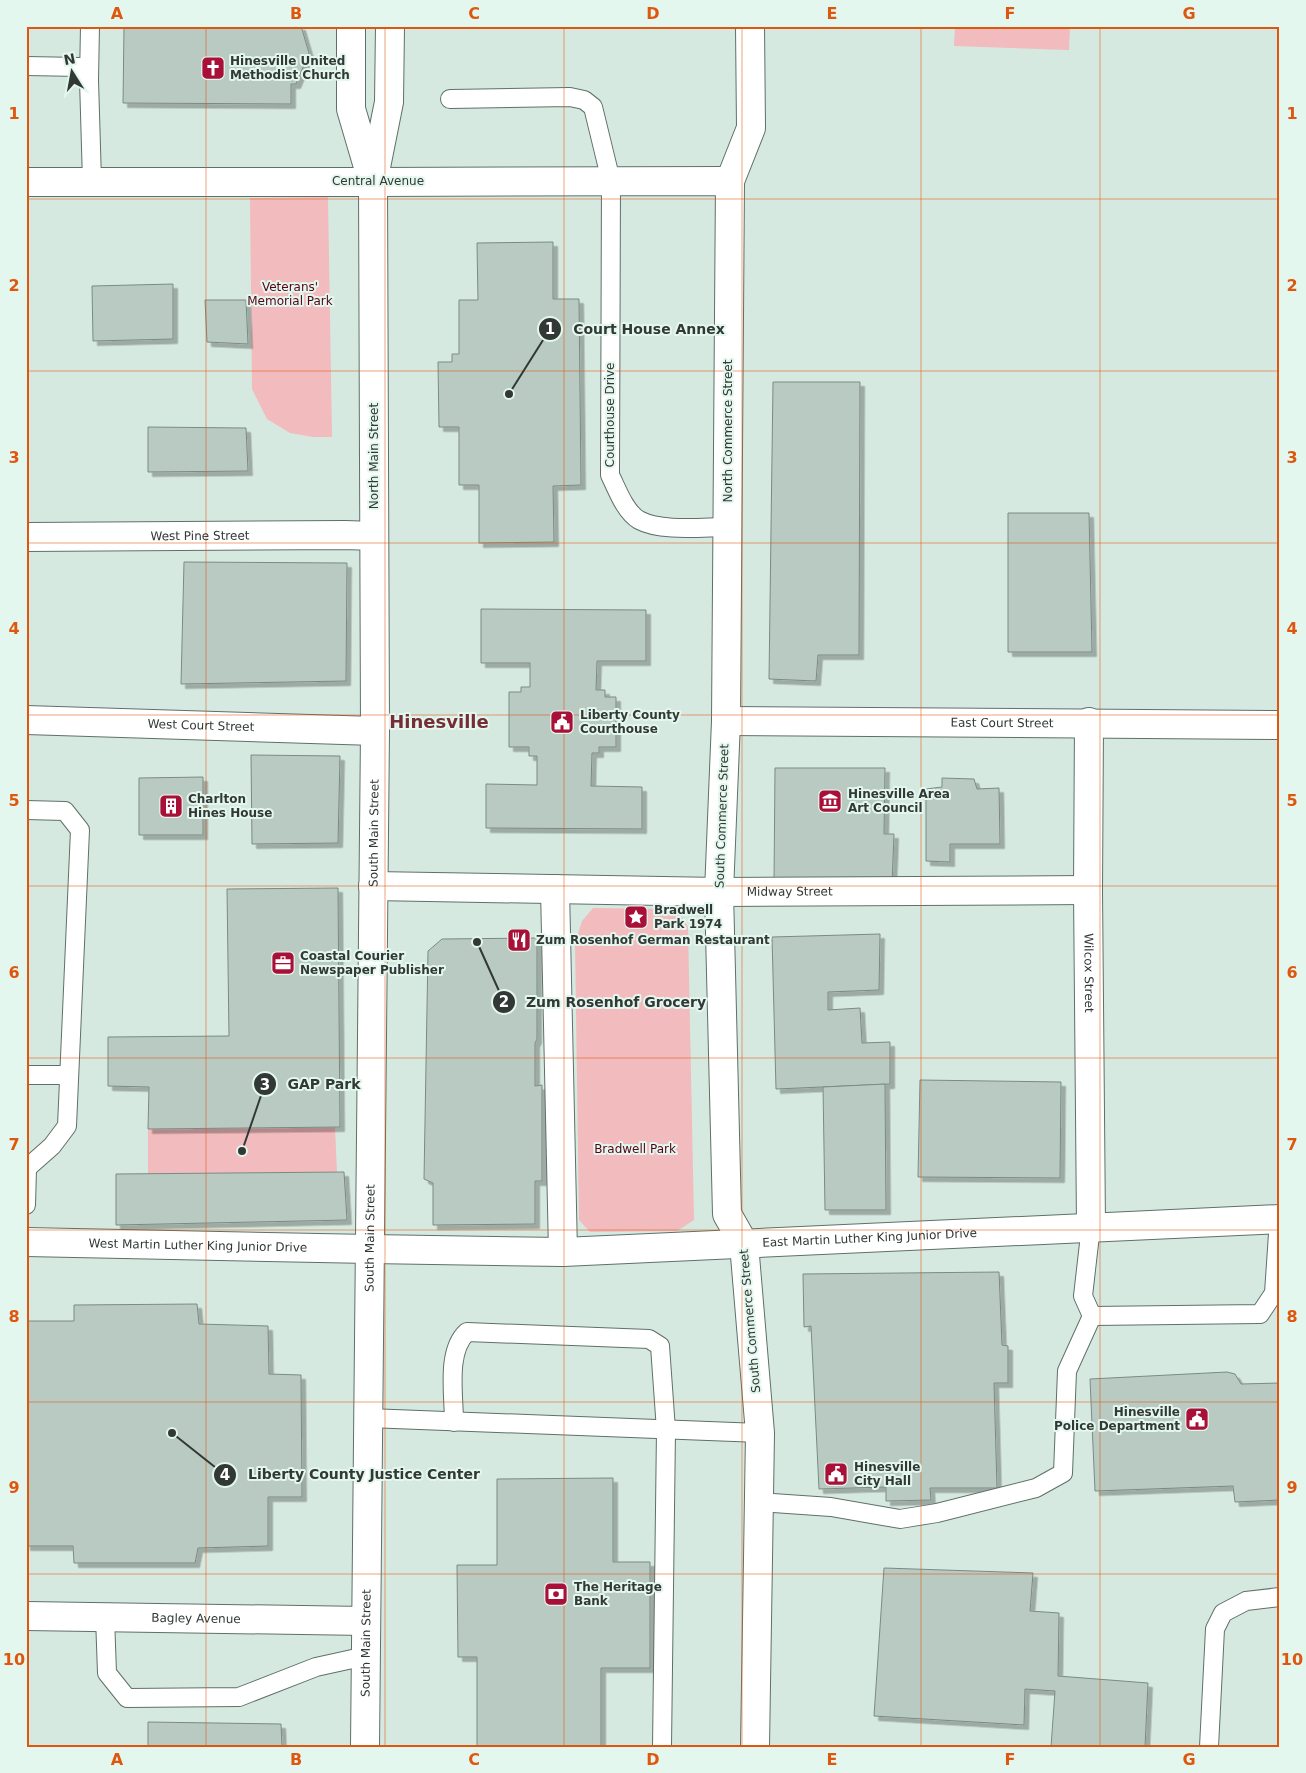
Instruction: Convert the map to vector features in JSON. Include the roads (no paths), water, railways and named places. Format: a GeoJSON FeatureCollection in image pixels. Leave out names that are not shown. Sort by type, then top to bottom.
{"type":"FeatureCollection","features":[{"type":"Feature","properties":{"kind":"street","name":"North Main Street"},"geometry":{"type":"LineString","coordinates":[[351,26],[351,109],[373,182]]}},
{"type":"Feature","properties":{"kind":"street","name":"North Main Street"},"geometry":{"type":"LineString","coordinates":[[375,731],[373,182],[389,102],[390,26]]}},
{"type":"Feature","properties":{"kind":"street","name":"North Commerce Street"},"geometry":{"type":"LineString","coordinates":[[726,721],[730,181],[751,128],[750,26]]}},
{"type":"Feature","properties":{"kind":"street","name":"Central Avenue"},"geometry":{"type":"LineString","coordinates":[[26,182],[730,181]]}},
{"type":"Feature","properties":{"kind":"street","name":"West Pine Street"},"geometry":{"type":"LineString","coordinates":[[26,538],[374,536]]}},
{"type":"Feature","properties":{"kind":"street","name":"West Court Street"},"geometry":{"type":"LineString","coordinates":[[26,720],[375,731]]}},
{"type":"Feature","properties":{"kind":"street","name":"East Court Street"},"geometry":{"type":"LineString","coordinates":[[726,721],[1280,724]]}},
{"type":"Feature","properties":{"kind":"street","name":"South Commerce Street"},"geometry":{"type":"LineString","coordinates":[[726,721],[719,892],[727,1214],[744,1244],[760,1434],[755,1747]]}},
{"type":"Feature","properties":{"kind":"street","name":"Wilcox Street"},"geometry":{"type":"LineString","coordinates":[[1089,722],[1088,890],[1091,1226]]}},
{"type":"Feature","properties":{"kind":"street","name":"South Main Street"},"geometry":{"type":"LineString","coordinates":[[365,1747],[375,731]]}},
{"type":"Feature","properties":{"kind":"street","name":"Midway Street"},"geometry":{"type":"LineString","coordinates":[[373,886],[719,892],[1088,890]]}},
{"type":"Feature","properties":{"kind":"street"},"geometry":{"type":"LineString","coordinates":[[555,890],[563,1252]]}},
{"type":"Feature","properties":{"kind":"street","name":"East Martin Luther King Junior Drive"},"geometry":{"type":"LineString","coordinates":[[370,1249],[563,1252],[1091,1226],[1279,1219]]}},
{"type":"Feature","properties":{"kind":"street","name":"West Martin Luther King Junior Drive"},"geometry":{"type":"LineString","coordinates":[[26,1242],[370,1249]]}},
{"type":"Feature","properties":{"kind":"street","name":"Bagley Avenue"},"geometry":{"type":"LineString","coordinates":[[26,1616],[366,1620]]}},
{"type":"Feature","properties":{"kind":"lane"},"geometry":{"type":"LineString","coordinates":[[90,26],[89,80],[92,181]]}},
{"type":"Feature","properties":{"kind":"lane"},"geometry":{"type":"LineString","coordinates":[[26,66],[81,67],[89,80]]}},
{"type":"Feature","properties":{"kind":"lane","name":"Courthouse Drive"},"geometry":{"type":"LineString","coordinates":[[450,99],[570,97],[584,100],[593,107],[611,181],[610,475],[626,506],[639,520],[666,527],[728,527]]}},
{"type":"Feature","properties":{"kind":"lane"},"geometry":{"type":"LineString","coordinates":[[26,810],[65,811],[80,830],[67,1126],[52,1146],[27,1169],[26,1206]]}},
{"type":"Feature","properties":{"kind":"lane"},"geometry":{"type":"LineString","coordinates":[[26,1075],[69,1075]]}},
{"type":"Feature","properties":{"kind":"lane"},"geometry":{"type":"LineString","coordinates":[[1092,1316],[1260,1314],[1274,1293],[1279,1219]]}},
{"type":"Feature","properties":{"kind":"lane"},"geometry":{"type":"LineString","coordinates":[[1091,1226],[1082,1296],[1092,1316]]}},
{"type":"Feature","properties":{"kind":"lane"},"geometry":{"type":"LineString","coordinates":[[759,1502],[831,1507],[900,1519],[937,1513],[1036,1488],[1063,1473],[1068,1371],[1092,1316]]}},
{"type":"Feature","properties":{"kind":"lane"},"geometry":{"type":"LineString","coordinates":[[454,1422],[454,1352],[460,1339],[467,1332],[649,1339],[655,1341],[660,1346],[666,1430],[662,1747]]}},
{"type":"Feature","properties":{"kind":"lane"},"geometry":{"type":"LineString","coordinates":[[368,1418],[760,1434]]}},
{"type":"Feature","properties":{"kind":"lane"},"geometry":{"type":"LineString","coordinates":[[1209,1747],[1215,1629],[1223,1612],[1246,1601],[1280,1597]]}},
{"type":"Feature","properties":{"kind":"lane"},"geometry":{"type":"LineString","coordinates":[[106,1617],[107,1672],[127,1698],[239,1697],[316,1666],[366,1656]]}},
{"type":"Feature","properties":{"kind":"place","name":"Hinesville United Methodist Church"},"geometry":{"type":"Point","coordinates":[213,68]}},
{"type":"Feature","properties":{"kind":"place","name":"Court House Annex"},"geometry":{"type":"Point","coordinates":[509,394]}},
{"type":"Feature","properties":{"kind":"place","name":"Liberty County Courthouse"},"geometry":{"type":"Point","coordinates":[562,722]}},
{"type":"Feature","properties":{"kind":"place","name":"Hinesville Area Art Council"},"geometry":{"type":"Point","coordinates":[830,801]}},
{"type":"Feature","properties":{"kind":"place","name":"Charlton Hines House"},"geometry":{"type":"Point","coordinates":[171,806]}},
{"type":"Feature","properties":{"kind":"place","name":"Bradwell Park 1974"},"geometry":{"type":"Point","coordinates":[636,917]}},
{"type":"Feature","properties":{"kind":"place","name":"Zum Rosenhof German Restaurant"},"geometry":{"type":"Point","coordinates":[519,940]}},
{"type":"Feature","properties":{"kind":"place","name":"Zum Rosenhof Grocery"},"geometry":{"type":"Point","coordinates":[477,942]}},
{"type":"Feature","properties":{"kind":"place","name":"Coastal Courier Newspaper Publisher"},"geometry":{"type":"Point","coordinates":[283,963]}},
{"type":"Feature","properties":{"kind":"place","name":"GAP Park"},"geometry":{"type":"Point","coordinates":[242,1151]}},
{"type":"Feature","properties":{"kind":"place","name":"Hinesville Police Department"},"geometry":{"type":"Point","coordinates":[1197,1419]}},
{"type":"Feature","properties":{"kind":"place","name":"Liberty County Justice Center"},"geometry":{"type":"Point","coordinates":[172,1433]}},
{"type":"Feature","properties":{"kind":"place","name":"Hinesville City Hall"},"geometry":{"type":"Point","coordinates":[836,1474]}},
{"type":"Feature","properties":{"kind":"place","name":"The Heritage Bank"},"geometry":{"type":"Point","coordinates":[556,1594]}},
{"type":"Feature","properties":{"kind":"district","name":"Hinesville"},"geometry":{"type":"Point","coordinates":[439,722]}},
{"type":"Feature","properties":{"kind":"park label","name":"Veterans' Memorial Park"},"geometry":{"type":"Point","coordinates":[290,294]}},
{"type":"Feature","properties":{"kind":"park label","name":"Bradwell Park"},"geometry":{"type":"Point","coordinates":[635,1149]}}]}
